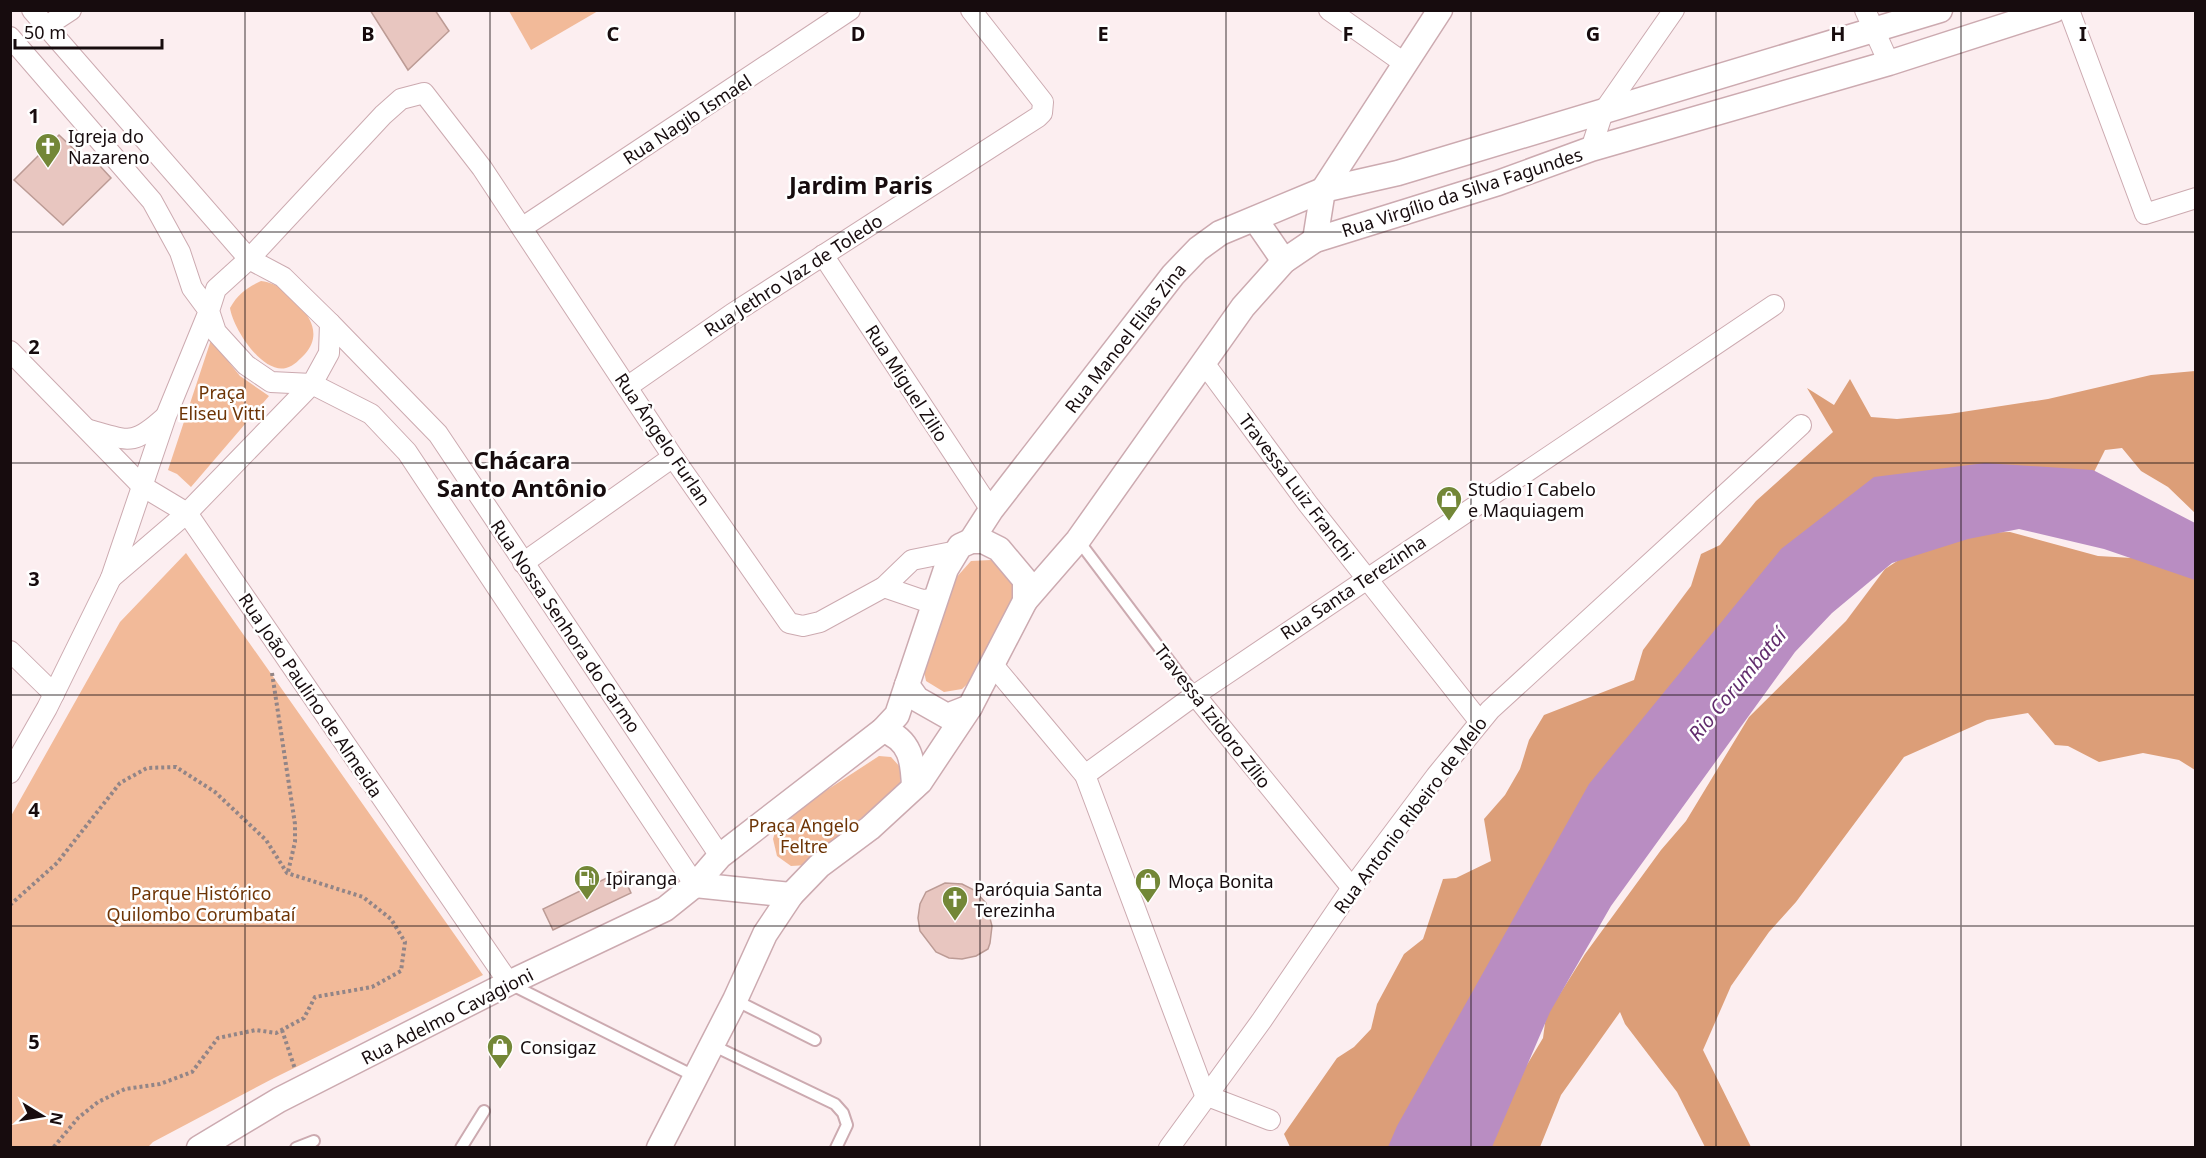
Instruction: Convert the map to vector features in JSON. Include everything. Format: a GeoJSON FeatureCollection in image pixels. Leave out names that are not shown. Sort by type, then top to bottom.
{"type":"FeatureCollection","features":[{"type":"Feature","properties":{"kind":"street"},"geometry":{"type":"LineString","coordinates":[[32,10],[249,259],[283,277],[330,323],[329,353],[312,384],[187,513],[111,579]]}},
{"type":"Feature","properties":{"kind":"street"},"geometry":{"type":"LineString","coordinates":[[45,27],[71,10]]}},
{"type":"Feature","properties":{"kind":"street","name":"Rua Nagib Ismael"},"geometry":{"type":"LineString","coordinates":[[523,227],[850,10]]}},
{"type":"Feature","properties":{"kind":"street","name":"Rua Jethro Vaz de Toledo"},"geometry":{"type":"LineString","coordinates":[[627,387],[732,314],[1018,132],[1042,113],[1043,102],[970,10]]}},
{"type":"Feature","properties":{"kind":"street"},"geometry":{"type":"LineString","coordinates":[[1329,10],[1404,63]]}},
{"type":"Feature","properties":{"kind":"street"},"geometry":{"type":"LineString","coordinates":[[1314,240],[1323,190],[1440,10]]}},
{"type":"Feature","properties":{"kind":"street"},"geometry":{"type":"LineString","coordinates":[[1591,149],[1603,112],[1674,10]]}},
{"type":"Feature","properties":{"kind":"street","name":"Rua Virgílio da Silva Fagundes"},"geometry":{"type":"LineString","coordinates":[[1323,190],[1398,173],[1603,112],[1870,20],[1940,10]]}},
{"type":"Feature","properties":{"kind":"street","name":"Rua Virgílio da Silva Fagundes"},"geometry":{"type":"LineString","coordinates":[[970,706],[1025,601],[1078,540],[1243,307],[1284,261],[1314,240],[1498,183],[1591,149],[1889,63],[2054,10]]}},
{"type":"Feature","properties":{"kind":"street"},"geometry":{"type":"LineString","coordinates":[[2069,10],[2145,214],[2196,198]]}},
{"type":"Feature","properties":{"kind":"street"},"geometry":{"type":"LineString","coordinates":[[1870,20],[1889,63]]}},
{"type":"Feature","properties":{"kind":"street"},"geometry":{"type":"LineString","coordinates":[[10,37],[152,201],[176,243],[192,288],[208,311],[216,332],[257,374],[271,382],[312,384]]}},
{"type":"Feature","properties":{"kind":"street","name":"Rua Ângelo Furlan"},"geometry":{"type":"LineString","coordinates":[[249,259],[401,99],[424,93],[523,227],[673,457],[789,622],[803,626],[820,622],[884,587]]}},
{"type":"Feature","properties":{"kind":"street","name":"Rua Manoel Elias Zina"},"geometry":{"type":"LineString","coordinates":[[883,730],[897,715],[946,569],[1173,275],[1198,249],[1220,233],[1323,190]]}},
{"type":"Feature","properties":{"kind":"street"},"geometry":{"type":"LineString","coordinates":[[1255,219],[1284,261]]}},
{"type":"Feature","properties":{"kind":"street","name":"Rua Miguel Zilio"},"geometry":{"type":"LineString","coordinates":[[823,255],[991,510]]}},
{"type":"Feature","properties":{"kind":"street"},"geometry":{"type":"LineString","coordinates":[[10,773],[54,694],[111,579],[166,416],[216,289],[249,259]]}},
{"type":"Feature","properties":{"kind":"street","name":"Rua Santa Terezinha"},"geometry":{"type":"LineString","coordinates":[[1085,775],[1194,695],[1774,305]]}},
{"type":"Feature","properties":{"kind":"street","name":"Rua Nossa Senhora do Carmo"},"geometry":{"type":"LineString","coordinates":[[330,323],[438,434],[720,856]]}},
{"type":"Feature","properties":{"kind":"street","name":"Rua João Paulino de Almeida"},"geometry":{"type":"LineString","coordinates":[[15,362],[88,430],[142,486],[187,513],[509,983]]}},
{"type":"Feature","properties":{"kind":"street","name":"Travessa Luiz Franchi"},"geometry":{"type":"LineString","coordinates":[[1204,363],[1308,504],[1480,722]]}},
{"type":"Feature","properties":{"kind":"street","name":"Rua Nossa Senhora do Carmo"},"geometry":{"type":"LineString","coordinates":[[312,384],[370,414],[407,452],[694,885]]}},
{"type":"Feature","properties":{"kind":"street"},"geometry":{"type":"LineString","coordinates":[[88,430],[129,441],[146,434],[166,416]]}},
{"type":"Feature","properties":{"kind":"street","name":"Rua Antonio Ribeiro de Melo"},"geometry":{"type":"LineString","coordinates":[[1169,1148],[1205,1095],[1262,1020],[1352,888],[1480,722],[1653,558],[1801,425]]}},
{"type":"Feature","properties":{"kind":"street"},"geometry":{"type":"LineString","coordinates":[[523,563],[673,457]]}},
{"type":"Feature","properties":{"kind":"street"},"geometry":{"type":"LineString","coordinates":[[935,599],[922,600],[884,587],[912,560],[983,541],[999,549],[1025,580],[1025,601]]}},
{"type":"Feature","properties":{"kind":"street"},"geometry":{"type":"LineString","coordinates":[[10,651],[54,694]]}},
{"type":"Feature","properties":{"kind":"street"},"geometry":{"type":"LineString","coordinates":[[993,665],[1085,775],[1205,1095],[1270,1120]]}},
{"type":"Feature","properties":{"kind":"street"},"geometry":{"type":"LineString","coordinates":[[907,686],[917,699],[947,716],[970,706]]}},
{"type":"Feature","properties":{"kind":"street","name":"Travessa Izidoro Zílio"},"geometry":{"type":"LineString","coordinates":[[1194,695],[1352,888]]}},
{"type":"Feature","properties":{"kind":"street"},"geometry":{"type":"LineString","coordinates":[[659,1148],[735,1000],[765,934],[791,895],[819,866],[860,837],[914,787],[970,706]]}},
{"type":"Feature","properties":{"kind":"street"},"geometry":{"type":"LineString","coordinates":[[883,730],[899,738],[909,749],[913,762],[914,787]]}},
{"type":"Feature","properties":{"kind":"street","name":"Rua Adelmo Cavagioni"},"geometry":{"type":"LineString","coordinates":[[199,1148],[224,1131],[509,983],[665,909],[694,885],[720,856],[883,730]]}},
{"type":"Feature","properties":{"kind":"street"},"geometry":{"type":"LineString","coordinates":[[694,885],[791,895]]}},
{"type":"Feature","properties":{"kind":"lane","name":"Travessa Izidoro Zílio"},"geometry":{"type":"LineString","coordinates":[[1078,540],[1194,695]]}},
{"type":"Feature","properties":{"kind":"lane"},"geometry":{"type":"LineString","coordinates":[[509,983],[696,1077]]}},
{"type":"Feature","properties":{"kind":"lane"},"geometry":{"type":"LineString","coordinates":[[735,1000],[815,1040]]}},
{"type":"Feature","properties":{"kind":"lane"},"geometry":{"type":"LineString","coordinates":[[712,1045],[835,1104],[843,1113],[847,1125],[836,1148]]}},
{"type":"Feature","properties":{"kind":"lane"},"geometry":{"type":"LineString","coordinates":[[460,1148],[484,1112]]}},
{"type":"Feature","properties":{"kind":"lane"},"geometry":{"type":"LineString","coordinates":[[296,1148],[314,1141]]}},
{"type":"Feature","properties":{"kind":"path"},"geometry":{"type":"LineString","coordinates":[[271,663],[295,824],[295,842],[288,873]]}},
{"type":"Feature","properties":{"kind":"path"},"geometry":{"type":"LineString","coordinates":[[10,905],[57,862],[120,783],[147,768],[176,767],[215,792],[266,840],[288,873],[363,897],[391,919],[405,942],[401,971],[372,987],[315,997],[304,1018],[276,1033],[256,1030],[218,1038],[192,1072],[160,1084],[125,1089],[98,1102],[78,1118],[53,1148]]}},
{"type":"Feature","properties":{"kind":"path"},"geometry":{"type":"LineString","coordinates":[[282,1030],[303,1090]]}},
{"type":"Feature","properties":{"kind":"green space"},"geometry":{"type":"Polygon","coordinates":[[[509,11],[598,11],[531,50],[509,11]]]}},
{"type":"Feature","properties":{"kind":"green space"},"geometry":{"type":"Polygon","coordinates":[[[261,281],[278,286],[287,292],[304,311],[313,329],[310,348],[297,362],[286,368],[277,368],[259,357],[250,348],[232,317],[230,308],[239,295],[261,281]]]}},
{"type":"Feature","properties":{"kind":"green space","name":"Praça Eliseu Vitti"},"geometry":{"type":"Polygon","coordinates":[[[211,340],[240,376],[269,396],[191,487],[177,474],[168,470],[211,340]]]}},
{"type":"Feature","properties":{"kind":"green space","name":"Parque Histórico Quilombo Corumbataí"},"geometry":{"type":"Polygon","coordinates":[[[186,553],[483,975],[274,1078],[153,1142],[148,1147],[11,1148],[11,816],[120,622],[186,553]]]}},
{"type":"Feature","properties":{"kind":"green space"},"geometry":{"type":"Polygon","coordinates":[[[991,560],[1009,575],[1018,592],[976,676],[962,689],[944,692],[926,681],[922,661],[954,580],[971,561],[991,560]]]}},
{"type":"Feature","properties":{"kind":"green space","name":"Praça Angelo Feltre"},"geometry":{"type":"Polygon","coordinates":[[[879,756],[891,757],[901,768],[900,784],[808,865],[791,866],[777,856],[773,839],[778,822],[879,756]]]}},
{"type":"Feature","properties":{"kind":"shaded area"},"geometry":{"type":"Polygon","coordinates":[[[2195,371],[2195,513],[2168,487],[2141,471],[2122,448],[2105,450],[2093,474],[1868,516],[1411,1147],[1290,1147],[1284,1134],[1337,1058],[1354,1047],[1371,1029],[1377,1004],[1404,954],[1423,939],[1443,879],[1456,878],[1491,861],[1484,819],[1505,795],[1520,769],[1529,740],[1544,715],[1634,680],[1643,650],[1691,586],[1701,554],[1720,545],[1756,501],[1833,432],[1807,388],[1834,405],[1850,379],[1871,417],[1897,419],[1949,414],[2048,399],[2151,375],[2195,371]]]}},
{"type":"Feature","properties":{"kind":"shaded area"},"geometry":{"type":"Polygon","coordinates":[[[2010,532],[2098,556],[2167,560],[2195,568],[2195,770],[2179,760],[2143,753],[2099,762],[2068,746],[2055,745],[2028,713],[1987,720],[1904,757],[1796,902],[1769,932],[1731,986],[1703,1050],[1751,1147],[1705,1147],[1677,1092],[1625,1024],[1620,1012],[1561,1095],[1540,1147],[1477,1148],[1543,1038],[1546,1016],[1585,954],[1661,850],[1686,821],[1749,717],[1846,621],[1885,569],[1911,552],[1966,533],[2010,532]]]}},
{"type":"Feature","properties":{"kind":"water","name":"Rio Corumbataí"},"geometry":{"type":"Polygon","coordinates":[[[1985,463],[2093,470],[2195,523],[2195,580],[2104,549],[2019,529],[1968,539],[1892,563],[1832,613],[1795,652],[1611,906],[1550,1012],[1492,1147],[1388,1147],[1397,1126],[1589,784],[1781,549],[1874,477],[1985,463]]]}},
{"type":"Feature","properties":{"kind":"building"},"geometry":{"type":"Polygon","coordinates":[[[370,10],[435,10],[449,31],[408,70],[370,10]]]}},
{"type":"Feature","properties":{"kind":"building"},"geometry":{"type":"Polygon","coordinates":[[[59,135],[83,158],[88,153],[111,178],[63,225],[14,180],[59,135]]]}},
{"type":"Feature","properties":{"kind":"building","name":"Ipiranga"},"geometry":{"type":"Polygon","coordinates":[[[621,871],[631,893],[553,930],[543,909],[621,871]]]}},
{"type":"Feature","properties":{"kind":"building","name":"Paróquia Santa Terezinha"},"geometry":{"type":"Polygon","coordinates":[[[945,883],[962,884],[974,890],[986,903],[992,926],[990,943],[988,949],[976,956],[962,959],[949,958],[936,952],[920,931],[918,918],[920,904],[926,892],[945,883]]]}},
{"type":"Feature","properties":{"kind":"place","name":"Igreja do Nazareno"},"geometry":{"type":"Point","coordinates":[48,169]}},
{"type":"Feature","properties":{"kind":"place","name":"Studio I Cabelo e Maquiagem"},"geometry":{"type":"Point","coordinates":[1449,522]}},
{"type":"Feature","properties":{"kind":"place","name":"Ipiranga"},"geometry":{"type":"Point","coordinates":[587,901]}},
{"type":"Feature","properties":{"kind":"place","name":"Moça Bonita"},"geometry":{"type":"Point","coordinates":[1148,904]}},
{"type":"Feature","properties":{"kind":"place","name":"Paróquia Santa Terezinha"},"geometry":{"type":"Point","coordinates":[955,922]}},
{"type":"Feature","properties":{"kind":"place","name":"Consigaz"},"geometry":{"type":"Point","coordinates":[500,1070]}},
{"type":"Feature","properties":{"kind":"district","name":"Jardim Paris"},"geometry":{"type":"Point","coordinates":[861,184]}},
{"type":"Feature","properties":{"kind":"district","name":"Chácara Santo Antônio"},"geometry":{"type":"Point","coordinates":[522,473]}}]}
